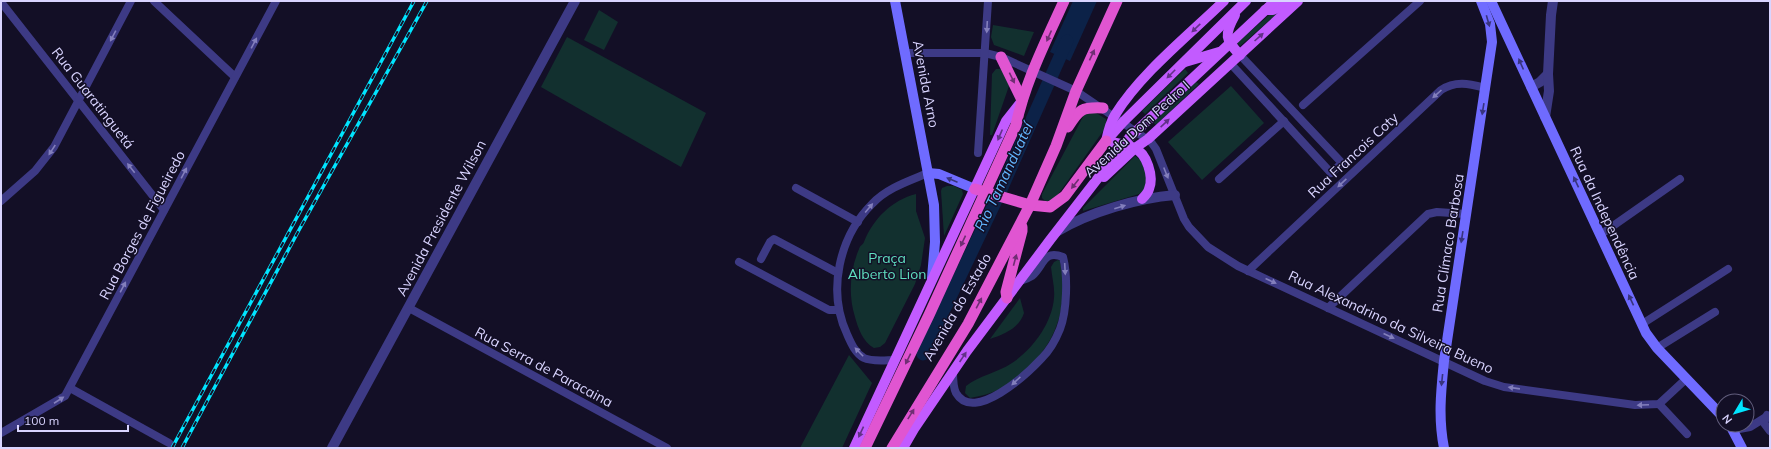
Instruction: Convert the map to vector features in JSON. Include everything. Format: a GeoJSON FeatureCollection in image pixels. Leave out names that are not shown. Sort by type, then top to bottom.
{"type":"FeatureCollection","features":[{"type":"Feature","properties":{"kind":"highway","name":"Avenida do Estado"},"geometry":{"type":"LineString","coordinates":[[865,448],[980,191],[1016,125],[1022,101],[1036,72],[1064,1]]}},
{"type":"Feature","properties":{"kind":"highway","name":"Avenida do Estado"},"geometry":{"type":"LineString","coordinates":[[892,448],[968,324],[1030,205],[1056,146],[1073,89],[1117,1]]}},
{"type":"Feature","properties":{"kind":"highway"},"geometry":{"type":"LineString","coordinates":[[1001,57],[1022,101]]}},
{"type":"Feature","properties":{"kind":"highway"},"geometry":{"type":"LineString","coordinates":[[1056,146],[1076,113],[1087,107],[1103,108]]}},
{"type":"Feature","properties":{"kind":"highway"},"geometry":{"type":"LineString","coordinates":[[980,191],[1030,205],[1046,207],[1057,203],[1065,196],[1106,141]]}},
{"type":"Feature","properties":{"kind":"highway"},"geometry":{"type":"LineString","coordinates":[[1006,298],[1006,292],[1022,232],[1021,222]]}},
{"type":"Feature","properties":{"kind":"main road","name":"Avenida Arno"},"geometry":{"type":"LineString","coordinates":[[895,1],[928,173]]}},
{"type":"Feature","properties":{"kind":"main road","name":"Avenida Dom Pedro I"},"geometry":{"type":"LineString","coordinates":[[1106,141],[1109,127],[1114,115],[1146,76],[1224,1]]}},
{"type":"Feature","properties":{"kind":"main road","name":"Avenida Dom Pedro I"},"geometry":{"type":"LineString","coordinates":[[1086,192],[1136,131],[1275,1]]}},
{"type":"Feature","properties":{"kind":"main road"},"geometry":{"type":"LineString","coordinates":[[1265,10],[1273,10],[1294,1]]}},
{"type":"Feature","properties":{"kind":"main road","name":"Avenida Dom Pedro I"},"geometry":{"type":"LineString","coordinates":[[1086,192],[1135,148],[1148,139],[1298,1]]}},
{"type":"Feature","properties":{"kind":"main road"},"geometry":{"type":"LineString","coordinates":[[1481,1],[1490,24],[1492,42],[1500,40],[1513,46]]}},
{"type":"Feature","properties":{"kind":"main road","name":"Rua da Independência"},"geometry":{"type":"LineString","coordinates":[[1490,1],[1513,46],[1642,324],[1657,348],[1715,409]]}},
{"type":"Feature","properties":{"kind":"main road","name":"Avenida Dom Pedro I"},"geometry":{"type":"LineString","coordinates":[[1106,141],[1123,122],[1243,4]]}},
{"type":"Feature","properties":{"kind":"main road"},"geometry":{"type":"LineString","coordinates":[[1240,55],[1229,43],[1227,31],[1243,4]]}},
{"type":"Feature","properties":{"kind":"main road","name":"Rua Clímaco Barbosa"},"geometry":{"type":"LineString","coordinates":[[1444,448],[1440,426],[1439,405],[1444,361],[1492,42]]}},
{"type":"Feature","properties":{"kind":"main road"},"geometry":{"type":"LineString","coordinates":[[1182,63],[1219,52],[1230,64]]}},
{"type":"Feature","properties":{"kind":"main road"},"geometry":{"type":"LineString","coordinates":[[1106,141],[1135,148],[1143,157],[1150,160],[1156,172],[1156,188],[1146,198]]}},
{"type":"Feature","properties":{"kind":"main road"},"geometry":{"type":"LineString","coordinates":[[931,282],[936,225],[928,173],[939,174],[980,191]]}},
{"type":"Feature","properties":{"kind":"main road","name":"Avenida do Estado"},"geometry":{"type":"LineString","coordinates":[[854,448],[931,282],[980,191]]}},
{"type":"Feature","properties":{"kind":"main road"},"geometry":{"type":"LineString","coordinates":[[1006,298],[1086,192]]}},
{"type":"Feature","properties":{"kind":"main road","name":"Avenida do Estado"},"geometry":{"type":"LineString","coordinates":[[903,448],[914,429],[953,372],[1006,298]]}},
{"type":"Feature","properties":{"kind":"main road"},"geometry":{"type":"LineString","coordinates":[[1734,433],[1742,448]]}},
{"type":"Feature","properties":{"kind":"street"},"geometry":{"type":"LineString","coordinates":[[1,201],[46,159],[131,1]]}},
{"type":"Feature","properties":{"kind":"street"},"geometry":{"type":"LineString","coordinates":[[154,1],[235,77]]}},
{"type":"Feature","properties":{"kind":"street","name":"Rua Borges de Figueiredo"},"geometry":{"type":"LineString","coordinates":[[1,432],[61,399],[70,388],[276,1]]}},
{"type":"Feature","properties":{"kind":"street","name":"Avenida Presidente Wilson"},"geometry":{"type":"LineString","coordinates":[[332,448],[409,308],[446,235],[576,1]]}},
{"type":"Feature","properties":{"kind":"street"},"geometry":{"type":"LineString","coordinates":[[978,153],[986,53],[988,1]]}},
{"type":"Feature","properties":{"kind":"street"},"geometry":{"type":"LineString","coordinates":[[1303,105],[1420,1]]}},
{"type":"Feature","properties":{"kind":"street"},"geometry":{"type":"LineString","coordinates":[[1545,117],[1550,91],[1548,74],[1553,1]]}},
{"type":"Feature","properties":{"kind":"street","name":"Rua Guaratinguetá"},"geometry":{"type":"LineString","coordinates":[[1,2],[164,210]]}},
{"type":"Feature","properties":{"kind":"street"},"geometry":{"type":"LineString","coordinates":[[906,53],[986,53],[1001,57],[1073,89],[1148,139]]}},
{"type":"Feature","properties":{"kind":"street"},"geometry":{"type":"LineString","coordinates":[[1230,64],[1331,173],[1342,163],[1240,55]]}},
{"type":"Feature","properties":{"kind":"street"},"geometry":{"type":"LineString","coordinates":[[1531,87],[1538,84],[1548,74]]}},
{"type":"Feature","properties":{"kind":"street","name":"Rua Francois Coty"},"geometry":{"type":"LineString","coordinates":[[1248,271],[1441,90],[1458,83],[1486,88]]}},
{"type":"Feature","properties":{"kind":"street"},"geometry":{"type":"LineString","coordinates":[[1276,113],[1285,103]]}},
{"type":"Feature","properties":{"kind":"street"},"geometry":{"type":"LineString","coordinates":[[1219,179],[1284,121]]}},
{"type":"Feature","properties":{"kind":"street"},"geometry":{"type":"LineString","coordinates":[[1296,135],[1306,125]]}},
{"type":"Feature","properties":{"kind":"street","name":"Rua Alexandrino da Silveira Bueno"},"geometry":{"type":"LineString","coordinates":[[1148,139],[1156,148],[1184,219],[1208,247],[1248,271],[1485,381],[1504,387],[1635,405],[1659,404]]}},
{"type":"Feature","properties":{"kind":"street"},"geometry":{"type":"LineString","coordinates":[[895,360],[866,359],[858,354],[842,325],[836,291],[838,273],[846,245],[858,222],[872,203],[889,190],[928,173]]}},
{"type":"Feature","properties":{"kind":"street"},"geometry":{"type":"LineString","coordinates":[[1600,235],[1680,179]]}},
{"type":"Feature","properties":{"kind":"street"},"geometry":{"type":"LineString","coordinates":[[796,188],[858,222]]}},
{"type":"Feature","properties":{"kind":"street"},"geometry":{"type":"LineString","coordinates":[[1058,231],[1076,221],[1146,198],[1175,194]]}},
{"type":"Feature","properties":{"kind":"street"},"geometry":{"type":"LineString","coordinates":[[1328,308],[1428,214],[1437,212],[1466,214]]}},
{"type":"Feature","properties":{"kind":"street"},"geometry":{"type":"LineString","coordinates":[[761,260],[770,242],[774,239],[838,273]]}},
{"type":"Feature","properties":{"kind":"street"},"geometry":{"type":"LineString","coordinates":[[953,372],[954,389],[957,394],[964,401],[979,403],[1006,391],[1043,358],[1059,330],[1065,315],[1066,266],[1063,257],[1053,254],[1047,256],[1032,276],[1020,281]]}},
{"type":"Feature","properties":{"kind":"street"},"geometry":{"type":"LineString","coordinates":[[738,262],[829,310],[839,310]]}},
{"type":"Feature","properties":{"kind":"street"},"geometry":{"type":"LineString","coordinates":[[1642,324],[1728,269]]}},
{"type":"Feature","properties":{"kind":"street","name":"Rua Serra de Paracaina"},"geometry":{"type":"LineString","coordinates":[[409,308],[667,448]]}},
{"type":"Feature","properties":{"kind":"street"},"geometry":{"type":"LineString","coordinates":[[1657,348],[1715,312]]}},
{"type":"Feature","properties":{"kind":"street"},"geometry":{"type":"LineString","coordinates":[[1686,379],[1659,404],[1687,434]]}},
{"type":"Feature","properties":{"kind":"street"},"geometry":{"type":"LineString","coordinates":[[70,388],[169,443]]}},
{"type":"Feature","properties":{"kind":"street"},"geometry":{"type":"LineString","coordinates":[[1755,423],[1768,415]]}},
{"type":"Feature","properties":{"kind":"street"},"geometry":{"type":"LineString","coordinates":[[1768,415],[1764,423],[1768,430]]}},
{"type":"Feature","properties":{"kind":"street"},"geometry":{"type":"LineString","coordinates":[[1755,427],[1768,430]]}},
{"type":"Feature","properties":{"kind":"green space"},"geometry":{"type":"Polygon","coordinates":[[[1286,6],[1240,46],[1237,43],[1268,16],[1286,6]]]}},
{"type":"Feature","properties":{"kind":"green space"},"geometry":{"type":"Polygon","coordinates":[[[599,10],[618,22],[604,50],[584,40],[599,10]]]}},
{"type":"Feature","properties":{"kind":"green space"},"geometry":{"type":"Polygon","coordinates":[[[993,25],[1034,32],[1024,56],[994,45],[991,37],[993,25]]]}},
{"type":"Feature","properties":{"kind":"green space"},"geometry":{"type":"Polygon","coordinates":[[[567,37],[706,113],[681,167],[541,87],[567,37]]]}},
{"type":"Feature","properties":{"kind":"green space"},"geometry":{"type":"Polygon","coordinates":[[[996,69],[1001,69],[1010,83],[992,135],[990,135],[992,74],[996,69]]]}},
{"type":"Feature","properties":{"kind":"green space"},"geometry":{"type":"Polygon","coordinates":[[[1185,69],[1188,73],[1145,114],[1142,111],[1185,69]]]}},
{"type":"Feature","properties":{"kind":"green space"},"geometry":{"type":"Polygon","coordinates":[[[1196,82],[1199,84],[1156,125],[1153,122],[1196,82]]]}},
{"type":"Feature","properties":{"kind":"green space"},"geometry":{"type":"Polygon","coordinates":[[[1231,86],[1264,123],[1202,180],[1168,142],[1231,86]]]}},
{"type":"Feature","properties":{"kind":"green space"},"geometry":{"type":"Polygon","coordinates":[[[1093,111],[1106,119],[1106,127],[1057,196],[1050,201],[1045,201],[1042,198],[1042,194],[1084,115],[1093,111]]]}},
{"type":"Feature","properties":{"kind":"green space"},"geometry":{"type":"Polygon","coordinates":[[[1135,156],[1141,160],[1148,181],[1144,191],[1139,194],[1083,211],[1083,208],[1135,156]]]}},
{"type":"Feature","properties":{"kind":"green space","name":"Praça Alberto Lion"},"geometry":{"type":"Polygon","coordinates":[[[954,186],[962,190],[963,194],[944,236],[941,191],[942,188],[954,186]]]}},
{"type":"Feature","properties":{"kind":"green space","name":"Praça Alberto Lion"},"geometry":{"type":"Polygon","coordinates":[[[916,194],[916,211],[925,238],[921,265],[915,284],[885,343],[880,347],[874,348],[867,342],[858,326],[851,300],[852,274],[856,257],[859,248],[864,243],[878,218],[891,206],[916,194]]]}},
{"type":"Feature","properties":{"kind":"green space"},"geometry":{"type":"Polygon","coordinates":[[[1058,260],[1060,261],[1063,278],[1063,295],[1061,311],[1050,340],[1041,354],[1030,366],[1006,385],[1000,389],[981,396],[970,398],[965,393],[966,386],[977,379],[1012,363],[1034,343],[1040,335],[1050,317],[1054,298],[1051,267],[1054,262],[1058,260]]]}},
{"type":"Feature","properties":{"kind":"green space"},"geometry":{"type":"Polygon","coordinates":[[[1020,298],[1024,313],[1019,323],[1006,333],[990,339],[1020,298]]]}},
{"type":"Feature","properties":{"kind":"green space"},"geometry":{"type":"Polygon","coordinates":[[[849,355],[872,383],[842,448],[800,448],[849,355]]]}},
{"type":"Feature","properties":{"kind":"water"},"geometry":{"type":"Polygon","coordinates":[[[1073,1],[1097,1],[1070,61],[1050,52],[1073,1]]]}},
{"type":"Feature","properties":{"kind":"waterway","name":"Rio Tamanduateí"},"geometry":{"type":"LineString","coordinates":[[923,354],[999,194],[1067,41]]}},
{"type":"Feature","properties":{"kind":"railway"},"geometry":{"type":"LineString","coordinates":[[172,448],[414,1]]}},
{"type":"Feature","properties":{"kind":"railway"},"geometry":{"type":"LineString","coordinates":[[182,448],[299,230],[427,1]]}}]}
